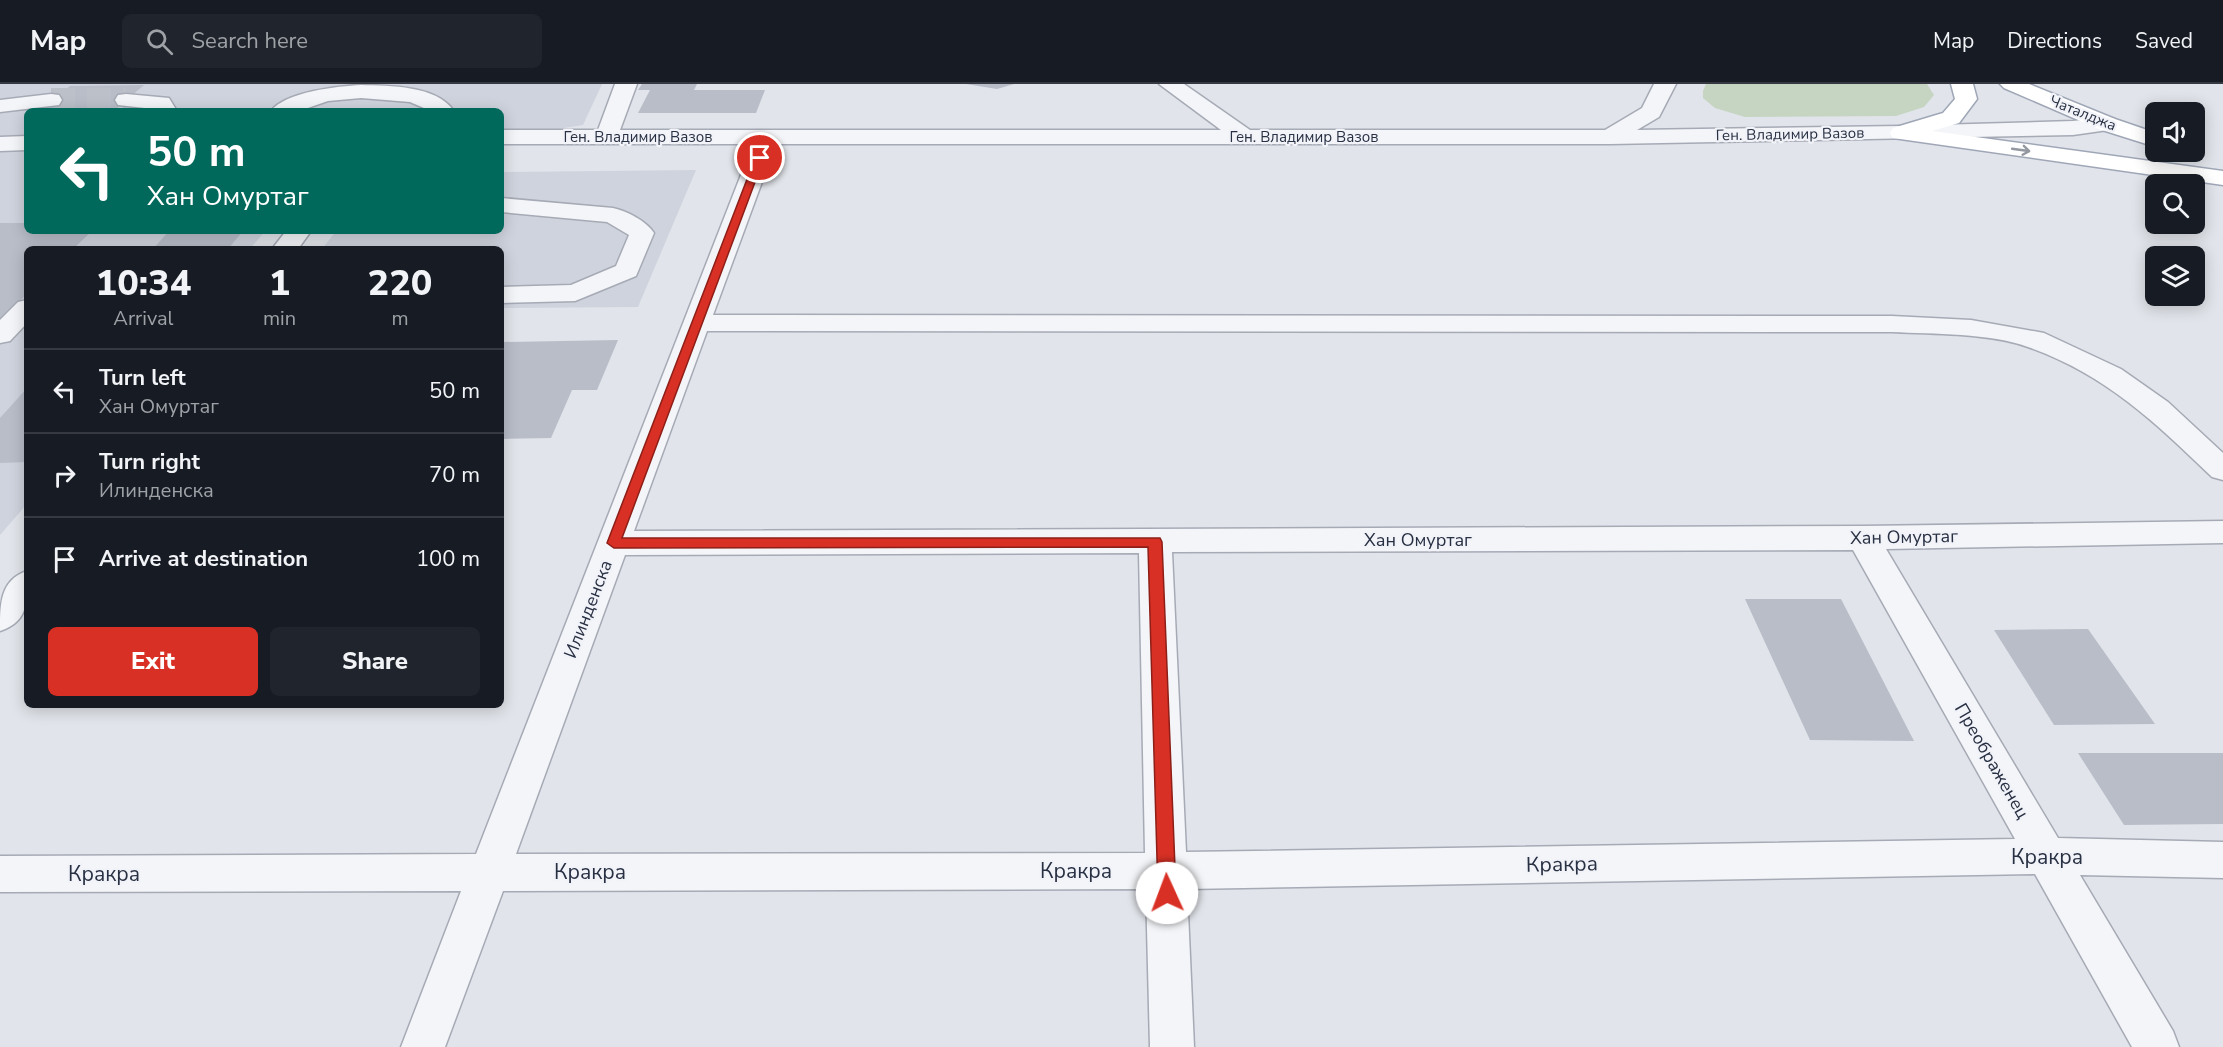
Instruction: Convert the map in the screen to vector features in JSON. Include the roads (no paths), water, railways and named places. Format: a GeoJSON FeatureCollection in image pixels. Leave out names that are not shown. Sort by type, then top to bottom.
{"type":"FeatureCollection","features":[{"type":"Feature","properties":{"kind":"main road"},"geometry":{"type":"LineString","coordinates":[[1901,133],[1951,118],[1966,99],[1962,84]]}},
{"type":"Feature","properties":{"kind":"main road","name":"Чаталджа"},"geometry":{"type":"LineString","coordinates":[[2018,85],[2107,124],[2145,136]]}},
{"type":"Feature","properties":{"kind":"main road"},"geometry":{"type":"LineString","coordinates":[[1901,133],[2223,178]]}},
{"type":"Feature","properties":{"kind":"main road"},"geometry":{"type":"LineString","coordinates":[[2205,157],[2223,163]]}},
{"type":"Feature","properties":{"kind":"street"},"geometry":{"type":"LineString","coordinates":[[607,137],[626,84]]}},
{"type":"Feature","properties":{"kind":"street"},"geometry":{"type":"LineString","coordinates":[[1170,84],[1245,137]]}},
{"type":"Feature","properties":{"kind":"street"},"geometry":{"type":"LineString","coordinates":[[1610,137],[1652,112],[1665,84]]}},
{"type":"Feature","properties":{"kind":"street"},"geometry":{"type":"LineString","coordinates":[[289,108],[315,97],[348,91],[373,90],[423,99],[441,108]]}},
{"type":"Feature","properties":{"kind":"street"},"geometry":{"type":"LineString","coordinates":[[0,106],[51,100]]}},
{"type":"Feature","properties":{"kind":"street"},"geometry":{"type":"LineString","coordinates":[[126,100],[160,103],[164,108]]}},
{"type":"Feature","properties":{"kind":"street","name":"Ген. Владимир Вазов"},"geometry":{"type":"LineString","coordinates":[[504,137],[1610,137],[1901,133],[2073,128],[2107,124]]}},
{"type":"Feature","properties":{"kind":"street","name":"Илинденска"},"geometry":{"type":"LineString","coordinates":[[423,1047],[767,137]]}},
{"type":"Feature","properties":{"kind":"street"},"geometry":{"type":"LineString","coordinates":[[0,144],[24,143]]}},
{"type":"Feature","properties":{"kind":"street"},"geometry":{"type":"LineString","coordinates":[[504,205],[613,215],[642,233],[627,271],[575,293],[504,296]]}},
{"type":"Feature","properties":{"kind":"street"},"geometry":{"type":"LineString","coordinates":[[287,246],[297,234]]}},
{"type":"Feature","properties":{"kind":"street"},"geometry":{"type":"LineString","coordinates":[[0,335],[24,311]]}},
{"type":"Feature","properties":{"kind":"street"},"geometry":{"type":"LineString","coordinates":[[697,322],[1892,324],[1971,328],[2034,339],[2111,375],[2158,409],[2223,470]]}},
{"type":"Feature","properties":{"kind":"street","name":"Хан Омуртаг"},"geometry":{"type":"LineString","coordinates":[[614,543],[1863,538],[2223,532]]}},
{"type":"Feature","properties":{"kind":"street","name":"Преображенец"},"geometry":{"type":"LineString","coordinates":[[1863,538],[2157,1047]]}},
{"type":"Feature","properties":{"kind":"street"},"geometry":{"type":"LineString","coordinates":[[1155,542],[1172,1047]]}},
{"type":"Feature","properties":{"kind":"street"},"geometry":{"type":"LineString","coordinates":[[0,618],[24,587]]}},
{"type":"Feature","properties":{"kind":"street","name":"Кракра"},"geometry":{"type":"LineString","coordinates":[[0,874],[1166,871],[2047,856],[2223,860]]}},
{"type":"Feature","properties":{"kind":"tunnel"},"geometry":{"type":"LineString","coordinates":[[51,100],[126,100]]}}]}
